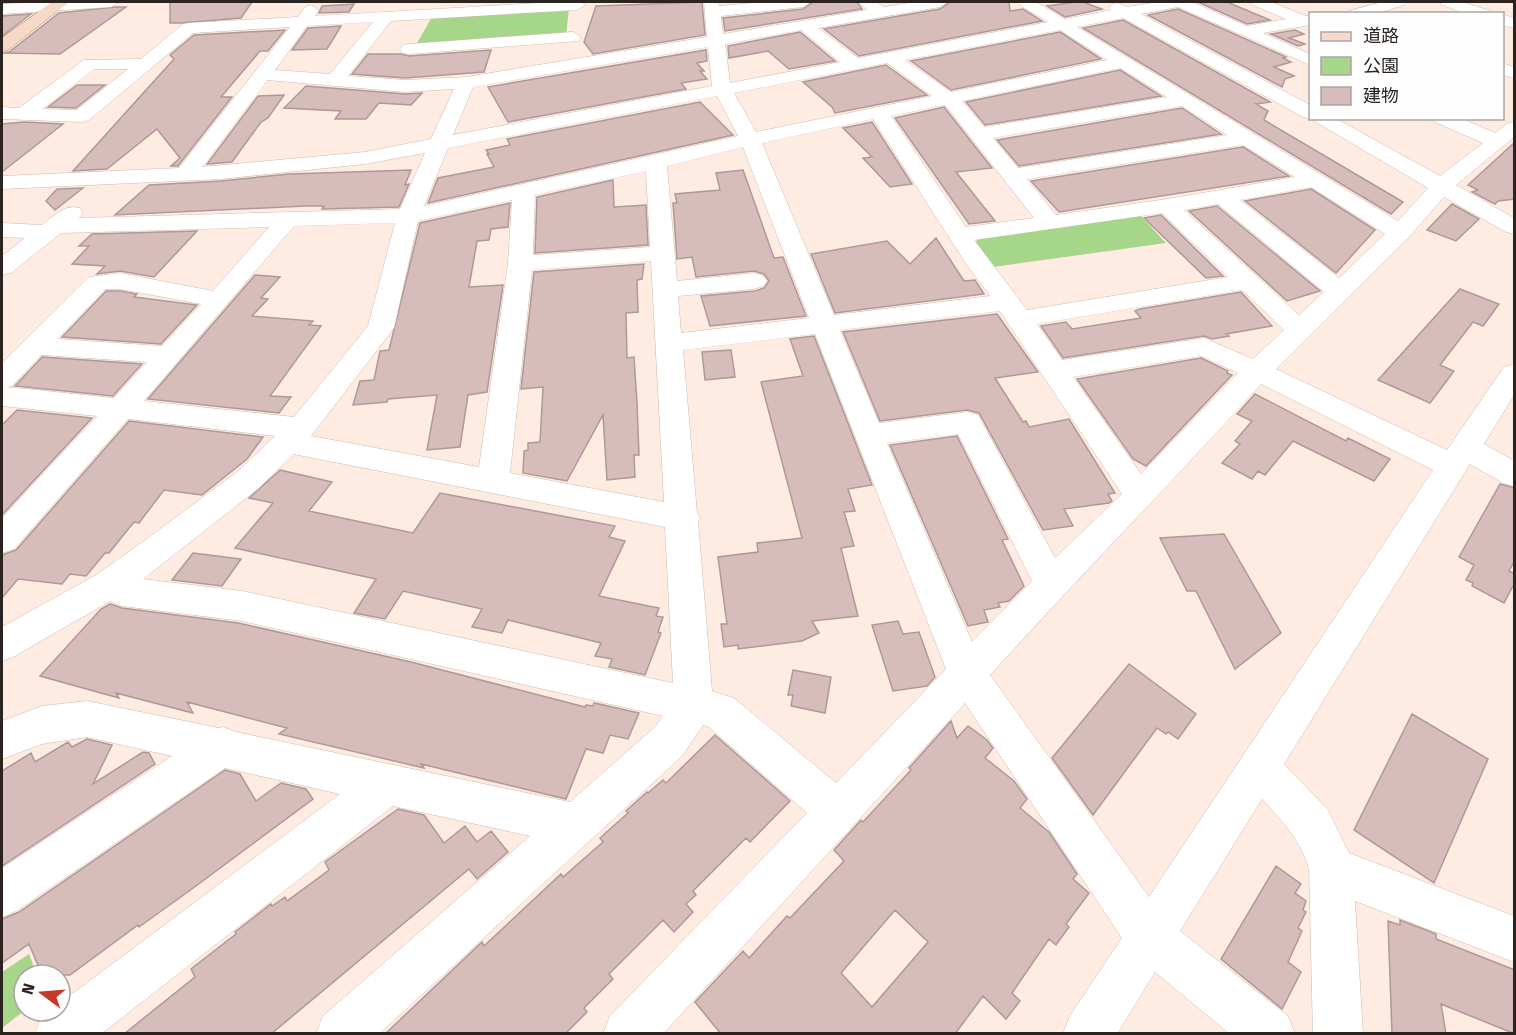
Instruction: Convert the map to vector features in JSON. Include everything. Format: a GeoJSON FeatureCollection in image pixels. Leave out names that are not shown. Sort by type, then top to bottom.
{"type":"FeatureCollection","features":[{"type":"Feature","properties":{"kind":"main road"},"geometry":{"type":"LineString","coordinates":[[2,46],[59,3]]}},
{"type":"Feature","properties":{"kind":"street"},"geometry":{"type":"LineString","coordinates":[[2,9],[59,3],[111,2]]}},
{"type":"Feature","properties":{"kind":"street"},"geometry":{"type":"LineString","coordinates":[[185,175],[317,2]]}},
{"type":"Feature","properties":{"kind":"street"},"geometry":{"type":"LineString","coordinates":[[262,74],[415,86],[466,83],[568,65],[713,18],[796,2]]}},
{"type":"Feature","properties":{"kind":"street"},"geometry":{"type":"LineString","coordinates":[[866,2],[881,12]]}},
{"type":"Feature","properties":{"kind":"street"},"geometry":{"type":"LineString","coordinates":[[713,18],[804,24],[940,2]]}},
{"type":"Feature","properties":{"kind":"street"},"geometry":{"type":"LineString","coordinates":[[1026,2],[1400,233]]}},
{"type":"Feature","properties":{"kind":"street"},"geometry":{"type":"LineString","coordinates":[[1106,2],[1309,112]]}},
{"type":"Feature","properties":{"kind":"street"},"geometry":{"type":"LineString","coordinates":[[2,183],[185,175],[312,165],[365,158],[1180,2],[1309,59]]}},
{"type":"Feature","properties":{"kind":"street"},"geometry":{"type":"LineString","coordinates":[[1259,2],[1304,24]]}},
{"type":"Feature","properties":{"kind":"street"},"geometry":{"type":"LineString","coordinates":[[1349,12],[1398,2]]}},
{"type":"Feature","properties":{"kind":"street"},"geometry":{"type":"LineString","coordinates":[[1448,2],[1479,12]]}},
{"type":"Feature","properties":{"kind":"street"},"geometry":{"type":"LineString","coordinates":[[2,113],[82,116],[189,28],[577,3],[568,65]]}},
{"type":"Feature","properties":{"kind":"street"},"geometry":{"type":"LineString","coordinates":[[388,84],[430,13]]}},
{"type":"Feature","properties":{"kind":"street"},"geometry":{"type":"LineString","coordinates":[[335,80],[386,16]]}},
{"type":"Feature","properties":{"kind":"street"},"geometry":{"type":"LineString","coordinates":[[713,18],[722,89],[750,139],[967,674],[1149,936],[1270,1034]]}},
{"type":"Feature","properties":{"kind":"street"},"geometry":{"type":"LineString","coordinates":[[804,24],[854,64]]}},
{"type":"Feature","properties":{"kind":"street"},"geometry":{"type":"LineString","coordinates":[[1183,45],[1246,31],[1304,24]]}},
{"type":"Feature","properties":{"kind":"street"},"geometry":{"type":"LineString","coordinates":[[409,49],[573,38]]}},
{"type":"Feature","properties":{"kind":"street"},"geometry":{"type":"LineString","coordinates":[[890,57],[954,103],[1050,222]]}},
{"type":"Feature","properties":{"kind":"street"},"geometry":{"type":"LineString","coordinates":[[2,230],[408,216],[750,139],[1122,62]]}},
{"type":"Feature","properties":{"kind":"street"},"geometry":{"type":"LineString","coordinates":[[24,113],[90,64],[146,64]]}},
{"type":"Feature","properties":{"kind":"street"},"geometry":{"type":"LineString","coordinates":[[2,645],[108,585],[240,487],[294,435],[381,328],[408,216],[466,83]]}},
{"type":"Feature","properties":{"kind":"street"},"geometry":{"type":"LineString","coordinates":[[981,134],[1185,100]]}},
{"type":"Feature","properties":{"kind":"street"},"geometry":{"type":"LineString","coordinates":[[879,113],[959,235],[1013,310],[1128,481],[1142,494]]}},
{"type":"Feature","properties":{"kind":"street"},"geometry":{"type":"LineString","coordinates":[[1105,114],[1121,127]]}},
{"type":"Feature","properties":{"kind":"street"},"geometry":{"type":"LineString","coordinates":[[1324,120],[1515,227]]}},
{"type":"Feature","properties":{"kind":"street"},"geometry":{"type":"LineString","coordinates":[[1476,120],[1509,122]]}},
{"type":"Feature","properties":{"kind":"street"},"geometry":{"type":"LineString","coordinates":[[628,1034],[1051,584],[1142,494],[1257,371],[1400,233],[1441,186],[1509,122]]}},
{"type":"Feature","properties":{"kind":"street"},"geometry":{"type":"LineString","coordinates":[[1047,123],[1080,151]]}},
{"type":"Feature","properties":{"kind":"street"},"geometry":{"type":"LineString","coordinates":[[1014,175],[1080,151],[1247,138]]}},
{"type":"Feature","properties":{"kind":"street"},"geometry":{"type":"LineString","coordinates":[[341,1034],[668,742],[694,705],[656,162]]}},
{"type":"Feature","properties":{"kind":"street"},"geometry":{"type":"LineString","coordinates":[[2,268],[112,179]]}},
{"type":"Feature","properties":{"kind":"street"},"geometry":{"type":"LineString","coordinates":[[959,235],[1167,206],[1315,180]]}},
{"type":"Feature","properties":{"kind":"street"},"geometry":{"type":"LineString","coordinates":[[493,482],[520,263],[524,191]]}},
{"type":"Feature","properties":{"kind":"street"},"geometry":{"type":"LineString","coordinates":[[1222,196],[1339,291]]}},
{"type":"Feature","properties":{"kind":"street"},"geometry":{"type":"LineString","coordinates":[[1167,206],[1300,330]]}},
{"type":"Feature","properties":{"kind":"street"},"geometry":{"type":"LineString","coordinates":[[2,540],[219,300],[287,220]]}},
{"type":"Feature","properties":{"kind":"street"},"geometry":{"type":"LineString","coordinates":[[520,263],[663,253]]}},
{"type":"Feature","properties":{"kind":"street"},"geometry":{"type":"LineString","coordinates":[[666,290],[754,280]]}},
{"type":"Feature","properties":{"kind":"street"},"geometry":{"type":"LineString","coordinates":[[2,379],[98,282],[120,281],[219,300]]}},
{"type":"Feature","properties":{"kind":"street"},"geometry":{"type":"LineString","coordinates":[[670,343],[826,324],[1013,310],[1248,281]]}},
{"type":"Feature","properties":{"kind":"street"},"geometry":{"type":"LineString","coordinates":[[34,346],[169,355]]}},
{"type":"Feature","properties":{"kind":"street"},"geometry":{"type":"LineString","coordinates":[[1053,371],[1204,347],[1459,457],[1515,475]]}},
{"type":"Feature","properties":{"kind":"street"},"geometry":{"type":"LineString","coordinates":[[1089,1034],[1149,936],[1515,373]]}},
{"type":"Feature","properties":{"kind":"street"},"geometry":{"type":"LineString","coordinates":[[2,396],[120,409],[294,435],[493,482],[682,518]]}},
{"type":"Feature","properties":{"kind":"street"},"geometry":{"type":"LineString","coordinates":[[869,435],[967,422],[1051,584]]}},
{"type":"Feature","properties":{"kind":"street"},"geometry":{"type":"LineString","coordinates":[[108,585],[122,591],[242,606],[720,711],[838,812]]}},
{"type":"Feature","properties":{"kind":"street"},"geometry":{"type":"LineString","coordinates":[[2,740],[42,725],[87,719],[223,746],[576,825]]}},
{"type":"Feature","properties":{"kind":"street"},"geometry":{"type":"LineString","coordinates":[[2,894],[223,746]]}},
{"type":"Feature","properties":{"kind":"street"},"geometry":{"type":"LineString","coordinates":[[1258,767],[1295,804],[1313,828],[1328,854],[1331,869],[1338,1034]]}},
{"type":"Feature","properties":{"kind":"street"},"geometry":{"type":"LineString","coordinates":[[60,1034],[388,784]]}},
{"type":"Feature","properties":{"kind":"street"},"geometry":{"type":"LineString","coordinates":[[1331,869],[1515,939]]}},
{"type":"Feature","properties":{"kind":"green space"},"geometry":{"type":"Polygon","coordinates":[[[569,9],[566,35],[416,45],[432,17],[569,9]]]}},
{"type":"Feature","properties":{"kind":"green space"},"geometry":{"type":"Polygon","coordinates":[[[1139,214],[1166,243],[993,267],[976,242],[979,237],[1139,214]]]}},
{"type":"Feature","properties":{"kind":"green space"},"geometry":{"type":"Polygon","coordinates":[[[29,954],[32,963],[16,963],[29,954]]]}},
{"type":"Feature","properties":{"kind":"green space"},"geometry":{"type":"Polygon","coordinates":[[[12,965],[12,1020],[2,1028],[2,972],[12,965]]]}},
{"type":"Feature","properties":{"kind":"building"},"geometry":{"type":"Polygon","coordinates":[[[170,2],[252,2],[241,18],[170,23],[170,2]]]}},
{"type":"Feature","properties":{"kind":"building"},"geometry":{"type":"Polygon","coordinates":[[[702,2],[705,35],[593,54],[584,42],[596,6],[702,2]]]}},
{"type":"Feature","properties":{"kind":"building"},"geometry":{"type":"Polygon","coordinates":[[[813,2],[857,2],[862,9],[725,31],[723,18],[803,9],[813,2]]]}},
{"type":"Feature","properties":{"kind":"building"},"geometry":{"type":"Polygon","coordinates":[[[950,2],[1009,2],[1010,11],[1023,9],[1042,21],[859,56],[824,29],[940,9],[950,2]]]}},
{"type":"Feature","properties":{"kind":"building"},"geometry":{"type":"Polygon","coordinates":[[[1083,2],[1102,9],[1065,17],[1047,6],[1083,2]]]}},
{"type":"Feature","properties":{"kind":"building"},"geometry":{"type":"Polygon","coordinates":[[[1198,2],[1227,2],[1270,20],[1247,24],[1198,2]]]}},
{"type":"Feature","properties":{"kind":"building"},"geometry":{"type":"Polygon","coordinates":[[[354,4],[349,12],[319,13],[322,6],[354,4]]]}},
{"type":"Feature","properties":{"kind":"building"},"geometry":{"type":"Polygon","coordinates":[[[126,7],[60,54],[3,53],[9,52],[59,13],[126,7]]]}},
{"type":"Feature","properties":{"kind":"building"},"geometry":{"type":"Polygon","coordinates":[[[1178,9],[1286,57],[1283,58],[1291,62],[1274,67],[1294,76],[1285,79],[1282,87],[1148,15],[1178,9]]]}},
{"type":"Feature","properties":{"kind":"building"},"geometry":{"type":"Polygon","coordinates":[[[31,14],[2,36],[2,16],[31,14]]]}},
{"type":"Feature","properties":{"kind":"building"},"geometry":{"type":"Polygon","coordinates":[[[1123,20],[1270,102],[1256,104],[1268,111],[1264,120],[1403,202],[1391,214],[1083,28],[1123,20]]]}},
{"type":"Feature","properties":{"kind":"building"},"geometry":{"type":"Polygon","coordinates":[[[341,26],[327,49],[292,50],[308,28],[341,26]]]}},
{"type":"Feature","properties":{"kind":"building"},"geometry":{"type":"Polygon","coordinates":[[[285,30],[268,51],[260,51],[221,97],[232,97],[178,166],[171,166],[180,158],[157,129],[107,169],[73,171],[174,59],[170,55],[194,35],[285,30]]]}},
{"type":"Feature","properties":{"kind":"building"},"geometry":{"type":"Polygon","coordinates":[[[1295,30],[1304,34],[1289,38],[1305,44],[1298,46],[1271,34],[1295,30]]]}},
{"type":"Feature","properties":{"kind":"building"},"geometry":{"type":"Polygon","coordinates":[[[800,32],[835,61],[789,69],[768,51],[729,58],[728,46],[800,32]]]}},
{"type":"Feature","properties":{"kind":"building"},"geometry":{"type":"Polygon","coordinates":[[[1060,32],[1101,59],[951,90],[911,61],[1060,32]]]}},
{"type":"Feature","properties":{"kind":"building"},"geometry":{"type":"Polygon","coordinates":[[[491,50],[484,72],[405,78],[352,74],[368,54],[409,56],[491,50]]]}},
{"type":"Feature","properties":{"kind":"building"},"geometry":{"type":"Polygon","coordinates":[[[706,50],[707,61],[697,63],[707,79],[681,83],[686,89],[508,122],[488,87],[706,50]]]}},
{"type":"Feature","properties":{"kind":"building"},"geometry":{"type":"Polygon","coordinates":[[[886,65],[927,95],[835,113],[832,107],[803,82],[886,65]]]}},
{"type":"Feature","properties":{"kind":"building"},"geometry":{"type":"Polygon","coordinates":[[[1120,70],[1161,96],[985,125],[966,102],[1120,70]]]}},
{"type":"Feature","properties":{"kind":"building"},"geometry":{"type":"Polygon","coordinates":[[[77,85],[105,85],[76,108],[48,107],[77,85]]]}},
{"type":"Feature","properties":{"kind":"building"},"geometry":{"type":"Polygon","coordinates":[[[306,86],[405,94],[422,93],[411,105],[379,103],[366,119],[335,119],[341,111],[284,108],[306,86]]]}},
{"type":"Feature","properties":{"kind":"building"},"geometry":{"type":"Polygon","coordinates":[[[284,95],[232,162],[207,164],[258,96],[284,95]]]}},
{"type":"Feature","properties":{"kind":"building"},"geometry":{"type":"Polygon","coordinates":[[[700,102],[733,135],[428,203],[438,178],[494,167],[486,150],[510,145],[507,139],[700,102]]]}},
{"type":"Feature","properties":{"kind":"building"},"geometry":{"type":"Polygon","coordinates":[[[944,107],[992,168],[956,172],[995,221],[969,224],[895,118],[944,107]]]}},
{"type":"Feature","properties":{"kind":"building"},"geometry":{"type":"Polygon","coordinates":[[[1182,108],[1221,134],[1019,166],[997,140],[1182,108]]]}},
{"type":"Feature","properties":{"kind":"building"},"geometry":{"type":"Polygon","coordinates":[[[24,122],[63,124],[2,172],[2,124],[24,122]]]}},
{"type":"Feature","properties":{"kind":"building"},"geometry":{"type":"Polygon","coordinates":[[[872,122],[912,184],[890,187],[863,158],[872,157],[843,128],[872,122]]]}},
{"type":"Feature","properties":{"kind":"building"},"geometry":{"type":"Polygon","coordinates":[[[1515,142],[1515,199],[1498,201],[1495,204],[1472,192],[1478,190],[1468,185],[1515,142]]]}},
{"type":"Feature","properties":{"kind":"building"},"geometry":{"type":"Polygon","coordinates":[[[1243,147],[1289,176],[1059,212],[1031,181],[1243,147]]]}},
{"type":"Feature","properties":{"kind":"building"},"geometry":{"type":"Polygon","coordinates":[[[411,170],[405,185],[409,184],[399,207],[322,209],[324,206],[305,206],[115,215],[149,185],[289,174],[411,170]]]}},
{"type":"Feature","properties":{"kind":"building"},"geometry":{"type":"Polygon","coordinates":[[[743,170],[774,258],[783,257],[806,316],[710,326],[701,296],[755,291],[764,288],[769,281],[764,274],[754,271],[696,277],[692,257],[677,259],[673,203],[677,203],[675,194],[720,190],[716,173],[743,170]]]}},
{"type":"Feature","properties":{"kind":"building"},"geometry":{"type":"Polygon","coordinates":[[[613,180],[614,207],[646,205],[648,245],[535,253],[537,197],[613,180]]]}},
{"type":"Feature","properties":{"kind":"building"},"geometry":{"type":"Polygon","coordinates":[[[83,188],[55,210],[46,201],[57,189],[83,188]]]}},
{"type":"Feature","properties":{"kind":"building"},"geometry":{"type":"Polygon","coordinates":[[[1311,189],[1375,230],[1336,273],[1245,201],[1311,189]]]}},
{"type":"Feature","properties":{"kind":"building"},"geometry":{"type":"Polygon","coordinates":[[[510,203],[508,227],[491,229],[489,240],[477,241],[469,287],[503,285],[487,392],[468,395],[460,447],[427,450],[437,395],[388,399],[387,402],[353,405],[360,381],[374,380],[380,351],[389,350],[420,223],[510,203]]]}},
{"type":"Feature","properties":{"kind":"building"},"geometry":{"type":"Polygon","coordinates":[[[1452,204],[1479,219],[1456,241],[1427,230],[1452,204]]]}},
{"type":"Feature","properties":{"kind":"building"},"geometry":{"type":"Polygon","coordinates":[[[1217,206],[1320,291],[1287,301],[1189,211],[1217,206]]]}},
{"type":"Feature","properties":{"kind":"building"},"geometry":{"type":"Polygon","coordinates":[[[1161,215],[1223,276],[1206,278],[1144,218],[1161,215]]]}},
{"type":"Feature","properties":{"kind":"building"},"geometry":{"type":"Polygon","coordinates":[[[197,231],[154,277],[120,271],[97,274],[105,266],[72,264],[89,246],[79,246],[92,234],[197,231]]]}},
{"type":"Feature","properties":{"kind":"building"},"geometry":{"type":"Polygon","coordinates":[[[936,238],[964,281],[975,280],[984,294],[835,313],[811,254],[887,241],[910,264],[936,238]]]}},
{"type":"Feature","properties":{"kind":"building"},"geometry":{"type":"Polygon","coordinates":[[[644,264],[642,279],[637,280],[638,312],[626,313],[627,358],[634,357],[637,402],[639,455],[634,455],[635,477],[607,480],[603,415],[567,481],[523,473],[524,451],[528,450],[528,443],[540,442],[543,387],[521,389],[534,272],[644,264]]]}},
{"type":"Feature","properties":{"kind":"building"},"geometry":{"type":"Polygon","coordinates":[[[255,275],[280,277],[261,298],[268,299],[252,316],[313,321],[309,325],[321,326],[270,396],[291,397],[279,413],[148,399],[255,275]]]}},
{"type":"Feature","properties":{"kind":"building"},"geometry":{"type":"Polygon","coordinates":[[[1460,289],[1499,304],[1483,326],[1473,322],[1440,365],[1454,371],[1430,403],[1378,380],[1460,289]]]}},
{"type":"Feature","properties":{"kind":"building"},"geometry":{"type":"Polygon","coordinates":[[[106,291],[120,291],[137,294],[134,297],[197,305],[161,344],[62,337],[106,291]]]}},
{"type":"Feature","properties":{"kind":"building"},"geometry":{"type":"Polygon","coordinates":[[[1241,292],[1272,326],[1226,334],[1229,336],[1212,339],[1204,336],[1063,358],[1041,326],[1066,322],[1072,329],[1141,318],[1135,311],[1241,292]]]}},
{"type":"Feature","properties":{"kind":"building"},"geometry":{"type":"Polygon","coordinates":[[[997,314],[1038,372],[995,378],[1023,422],[1026,421],[1029,427],[1069,419],[1115,493],[1108,494],[1112,501],[1109,503],[1064,509],[1073,526],[1043,530],[979,413],[967,410],[880,421],[843,332],[997,314]]]}},
{"type":"Feature","properties":{"kind":"building"},"geometry":{"type":"Polygon","coordinates":[[[814,336],[872,485],[848,489],[855,511],[844,512],[854,546],[841,548],[858,616],[812,621],[819,633],[802,641],[738,649],[738,645],[724,647],[721,624],[727,624],[718,557],[758,552],[757,543],[802,538],[761,382],[803,376],[790,339],[814,336]]]}},
{"type":"Feature","properties":{"kind":"building"},"geometry":{"type":"Polygon","coordinates":[[[731,350],[735,377],[705,380],[702,352],[731,350]]]}},
{"type":"Feature","properties":{"kind":"building"},"geometry":{"type":"Polygon","coordinates":[[[42,357],[142,364],[113,396],[15,386],[42,357]]]}},
{"type":"Feature","properties":{"kind":"building"},"geometry":{"type":"Polygon","coordinates":[[[1201,358],[1232,375],[1146,466],[1133,459],[1077,379],[1201,358]]]}},
{"type":"Feature","properties":{"kind":"building"},"geometry":{"type":"Polygon","coordinates":[[[1255,394],[1346,441],[1348,438],[1390,459],[1374,481],[1293,441],[1265,475],[1258,471],[1252,479],[1222,463],[1240,444],[1235,441],[1252,421],[1237,414],[1255,394]]]}},
{"type":"Feature","properties":{"kind":"building"},"geometry":{"type":"Polygon","coordinates":[[[17,410],[92,418],[2,515],[2,425],[17,410]]]}},
{"type":"Feature","properties":{"kind":"building"},"geometry":{"type":"Polygon","coordinates":[[[129,421],[263,437],[247,459],[202,495],[164,490],[139,523],[134,522],[109,553],[105,553],[86,576],[70,574],[62,584],[18,579],[2,598],[2,555],[16,550],[129,421]]]}},
{"type":"Feature","properties":{"kind":"building"},"geometry":{"type":"Polygon","coordinates":[[[957,436],[1008,539],[1002,540],[1024,586],[1009,601],[998,603],[1000,607],[984,610],[988,622],[968,626],[890,445],[957,436]]]}},
{"type":"Feature","properties":{"kind":"building"},"geometry":{"type":"Polygon","coordinates":[[[280,470],[332,482],[309,511],[413,533],[440,493],[615,526],[609,537],[625,541],[599,596],[659,608],[656,616],[663,617],[658,632],[661,633],[645,675],[609,667],[612,659],[595,656],[601,643],[508,620],[502,633],[472,627],[482,609],[403,591],[385,619],[354,613],[376,579],[235,548],[273,503],[249,498],[280,470]]]}},
{"type":"Feature","properties":{"kind":"building"},"geometry":{"type":"Polygon","coordinates":[[[1500,484],[1515,488],[1515,560],[1509,571],[1515,574],[1515,582],[1504,603],[1472,586],[1473,583],[1466,580],[1474,565],[1459,557],[1500,484]]]}},
{"type":"Feature","properties":{"kind":"building"},"geometry":{"type":"Polygon","coordinates":[[[1224,534],[1281,633],[1235,669],[1196,591],[1187,591],[1160,538],[1224,534]]]}},
{"type":"Feature","properties":{"kind":"building"},"geometry":{"type":"Polygon","coordinates":[[[193,553],[241,559],[222,586],[172,580],[193,553]]]}},
{"type":"Feature","properties":{"kind":"building"},"geometry":{"type":"Polygon","coordinates":[[[110,604],[122,608],[238,623],[411,662],[585,707],[586,705],[593,706],[594,703],[639,713],[628,739],[610,735],[603,753],[586,749],[566,799],[421,764],[424,768],[279,734],[287,728],[187,702],[193,713],[116,693],[119,698],[40,676],[101,609],[110,604]]]}},
{"type":"Feature","properties":{"kind":"building"},"geometry":{"type":"Polygon","coordinates":[[[898,621],[903,634],[919,632],[935,677],[927,686],[893,691],[872,625],[898,621]]]}},
{"type":"Feature","properties":{"kind":"building"},"geometry":{"type":"Polygon","coordinates":[[[1129,664],[1196,714],[1178,739],[1157,728],[1093,815],[1052,758],[1129,664]]]}},
{"type":"Feature","properties":{"kind":"building"},"geometry":{"type":"Polygon","coordinates":[[[793,670],[831,677],[825,713],[791,706],[793,695],[788,695],[793,670]]]}},
{"type":"Feature","properties":{"kind":"building"},"geometry":{"type":"Polygon","coordinates":[[[1412,714],[1488,759],[1434,883],[1354,830],[1412,714]]]}},
{"type":"Feature","properties":{"kind":"building"},"geometry":{"type":"Polygon","coordinates":[[[951,721],[957,738],[968,726],[987,740],[993,748],[985,758],[1014,781],[1027,799],[1020,808],[1049,832],[1077,874],[1073,879],[1089,893],[1066,924],[1069,927],[1056,945],[1049,939],[1012,993],[1020,1001],[1006,1019],[983,996],[955,1034],[721,1034],[695,1002],[743,951],[749,958],[787,916],[790,918],[844,861],[834,850],[911,770],[909,768],[951,721]],[[895,910],[841,973],[872,1007],[928,942],[895,910]]]}},
{"type":"Feature","properties":{"kind":"building"},"geometry":{"type":"Polygon","coordinates":[[[715,735],[790,801],[750,842],[746,838],[693,891],[696,895],[686,904],[693,912],[674,932],[663,920],[609,974],[613,979],[584,1008],[587,1012],[565,1034],[385,1034],[482,942],[484,946],[561,874],[563,877],[603,842],[600,838],[628,813],[626,811],[663,780],[666,783],[715,735]]]}},
{"type":"Feature","properties":{"kind":"building"},"geometry":{"type":"Polygon","coordinates":[[[87,739],[112,745],[93,784],[143,752],[149,753],[155,764],[2,866],[2,771],[31,753],[35,762],[68,742],[72,747],[87,739]]]}},
{"type":"Feature","properties":{"kind":"building"},"geometry":{"type":"Polygon","coordinates":[[[225,770],[240,774],[256,801],[281,783],[306,789],[313,799],[196,886],[72,974],[72,963],[37,963],[29,944],[2,963],[2,919],[19,912],[225,770]]]}},
{"type":"Feature","properties":{"kind":"building"},"geometry":{"type":"Polygon","coordinates":[[[398,809],[424,815],[444,843],[465,826],[477,842],[491,831],[508,852],[477,879],[469,869],[271,1034],[124,1034],[195,977],[191,969],[236,934],[235,932],[271,904],[272,906],[285,897],[287,901],[329,870],[325,862],[398,809]]]}},
{"type":"Feature","properties":{"kind":"building"},"geometry":{"type":"Polygon","coordinates":[[[1276,866],[1301,884],[1295,893],[1306,901],[1303,910],[1306,912],[1298,928],[1302,931],[1288,962],[1301,972],[1282,1009],[1221,959],[1276,866]]]}},
{"type":"Feature","properties":{"kind":"building"},"geometry":{"type":"Polygon","coordinates":[[[1400,920],[1436,934],[1436,939],[1515,970],[1515,1034],[1441,1004],[1446,1034],[1392,1034],[1388,921],[1400,925],[1400,920]]]}}]}
